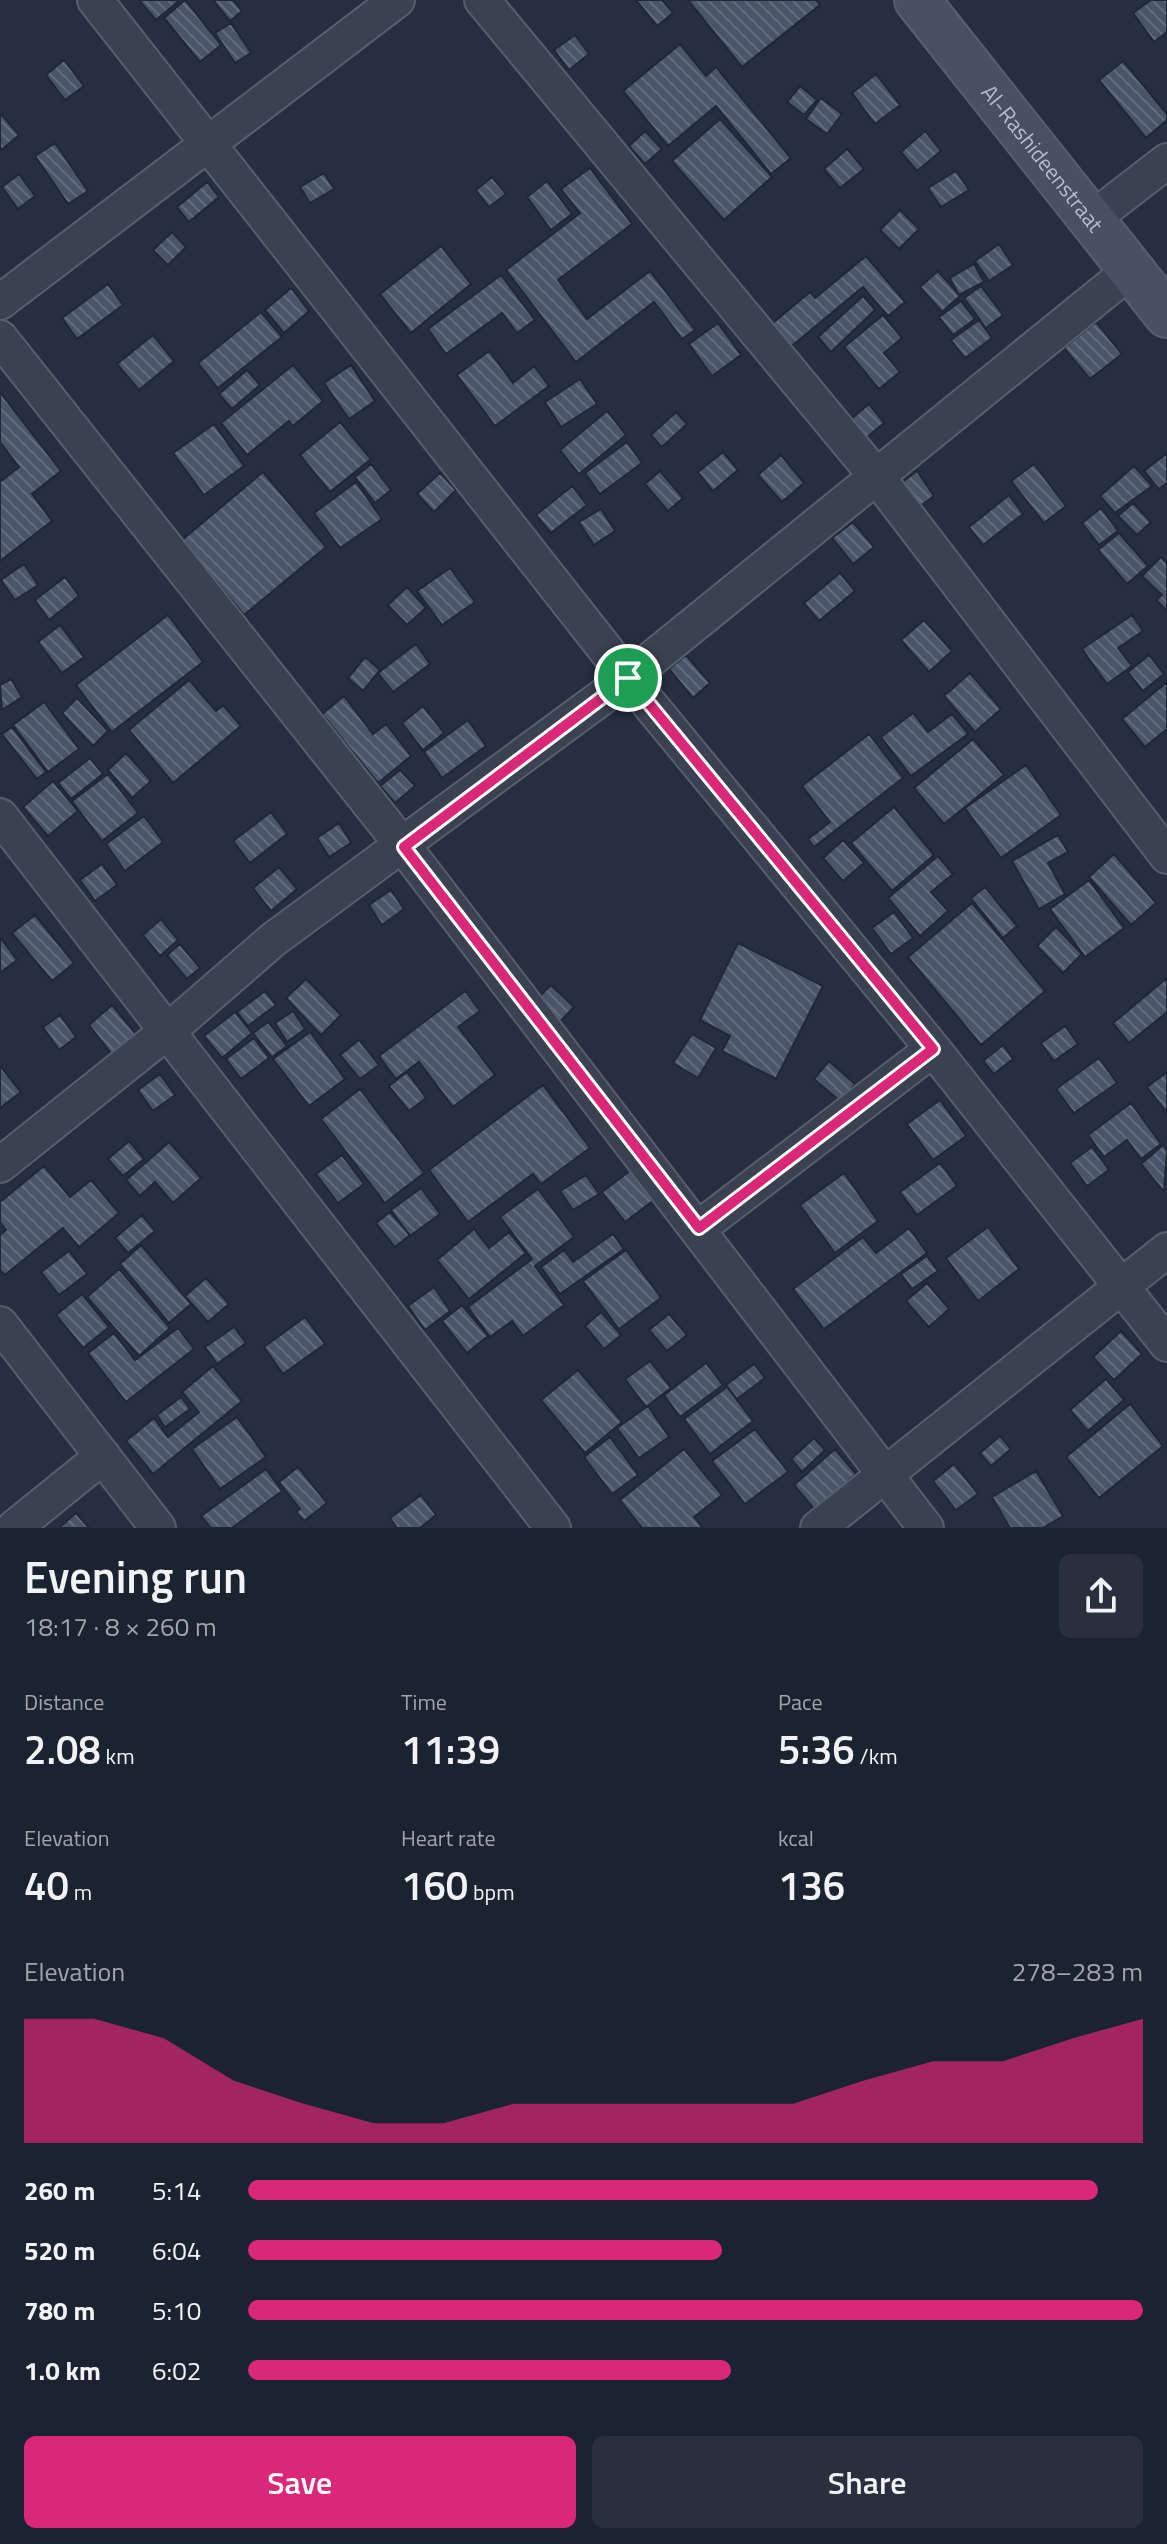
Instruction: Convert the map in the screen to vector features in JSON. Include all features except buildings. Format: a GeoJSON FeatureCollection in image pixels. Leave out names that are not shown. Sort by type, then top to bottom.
{"type":"FeatureCollection","features":[{"type":"Feature","properties":{"kind":"street"},"geometry":{"type":"LineString","coordinates":[[95,0],[628,678],[933,1049],[1167,1344]]}},
{"type":"Feature","properties":{"kind":"street"},"geometry":{"type":"LineString","coordinates":[[0,302],[397,0]]}},
{"type":"Feature","properties":{"kind":"street"},"geometry":{"type":"LineString","coordinates":[[482,0],[877,477],[1167,856]]}},
{"type":"Feature","properties":{"kind":"street","name":"Al-Rashideenstraat"},"geometry":{"type":"LineString","coordinates":[[917,0],[1167,315]]}},
{"type":"Feature","properties":{"kind":"street"},"geometry":{"type":"LineString","coordinates":[[1092,219],[1167,161]]}},
{"type":"Feature","properties":{"kind":"street"},"geometry":{"type":"LineString","coordinates":[[0,1165],[169,1030],[274,939],[404,847],[628,678],[1131,270]]}},
{"type":"Feature","properties":{"kind":"street"},"geometry":{"type":"LineString","coordinates":[[0,338],[404,847],[926,1528]]}},
{"type":"Feature","properties":{"kind":"street"},"geometry":{"type":"LineString","coordinates":[[0,816],[553,1528]]}},
{"type":"Feature","properties":{"kind":"street"},"geometry":{"type":"LineString","coordinates":[[699,1228],[933,1049]]}},
{"type":"Feature","properties":{"kind":"street"},"geometry":{"type":"LineString","coordinates":[[818,1528],[1167,1250]]}},
{"type":"Feature","properties":{"kind":"street"},"geometry":{"type":"LineString","coordinates":[[0,1324],[158,1528]]}},
{"type":"Feature","properties":{"kind":"street"},"geometry":{"type":"LineString","coordinates":[[14,1528],[103,1456]]}},
{"type":"Feature","properties":{"kind":"route"},"geometry":{"type":"LineString","coordinates":[[628,678],[933,1049],[699,1228],[404,847],[628,678]]}}]}
